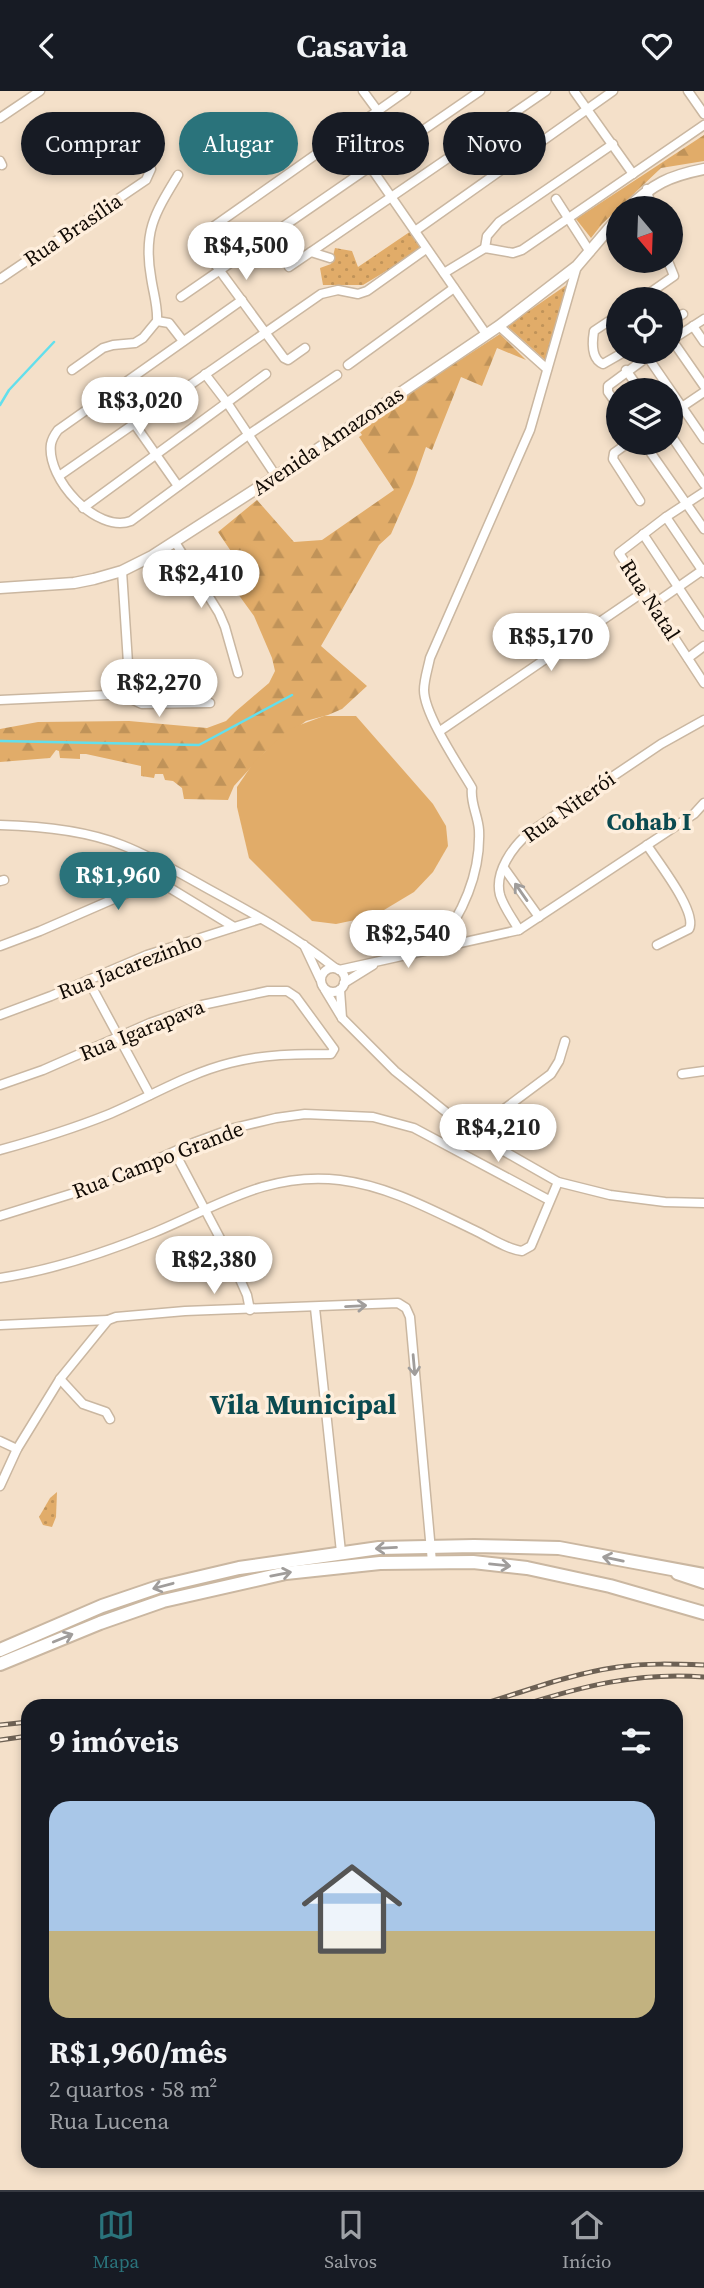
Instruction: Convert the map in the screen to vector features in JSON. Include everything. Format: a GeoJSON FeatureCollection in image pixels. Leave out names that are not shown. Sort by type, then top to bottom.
{"type":"FeatureCollection","features":[{"type":"Feature","properties":{"kind":"main road"},"geometry":{"type":"LineString","coordinates":[[0,1650],[102,1606],[158,1587],[239,1568],[341,1552],[431,1546],[559,1548],[704,1575]]}},
{"type":"Feature","properties":{"kind":"main road"},"geometry":{"type":"LineString","coordinates":[[0,1664],[100,1623],[163,1601],[286,1573],[380,1563],[473,1562],[537,1570],[610,1586],[704,1613]]}},
{"type":"Feature","properties":{"kind":"main road"},"geometry":{"type":"LineString","coordinates":[[656,1568],[704,1583]]}},
{"type":"Feature","properties":{"kind":"street"},"geometry":{"type":"LineString","coordinates":[[0,118],[40,91]]}},
{"type":"Feature","properties":{"kind":"street"},"geometry":{"type":"LineString","coordinates":[[363,91],[377,110]]}},
{"type":"Feature","properties":{"kind":"street"},"geometry":{"type":"LineString","coordinates":[[374,112],[406,91]]}},
{"type":"Feature","properties":{"kind":"street"},"geometry":{"type":"LineString","coordinates":[[429,126],[480,91]]}},
{"type":"Feature","properties":{"kind":"street"},"geometry":{"type":"LineString","coordinates":[[289,267],[546,91]]}},
{"type":"Feature","properties":{"kind":"street"},"geometry":{"type":"LineString","coordinates":[[575,91],[633,174]]}},
{"type":"Feature","properties":{"kind":"street"},"geometry":{"type":"LineString","coordinates":[[415,231],[613,91]]}},
{"type":"Feature","properties":{"kind":"street"},"geometry":{"type":"LineString","coordinates":[[688,91],[704,114]]}},
{"type":"Feature","properties":{"kind":"street"},"geometry":{"type":"LineString","coordinates":[[444,273],[485,248],[513,253],[522,250],[704,125]]}},
{"type":"Feature","properties":{"kind":"street"},"geometry":{"type":"LineString","coordinates":[[485,248],[487,236],[499,222],[612,144]]}},
{"type":"Feature","properties":{"kind":"street"},"geometry":{"type":"LineString","coordinates":[[305,348],[288,360],[284,358],[267,329],[219,270],[200,242],[200,236],[312,157]]}},
{"type":"Feature","properties":{"kind":"street"},"geometry":{"type":"LineString","coordinates":[[641,196],[671,178],[704,169]]}},
{"type":"Feature","properties":{"kind":"street","name":"Rua Brasília"},"geometry":{"type":"LineString","coordinates":[[0,279],[146,180],[148,175]]}},
{"type":"Feature","properties":{"kind":"street"},"geometry":{"type":"LineString","coordinates":[[72,370],[103,348],[135,343],[143,338],[158,317],[148,255],[149,232],[159,207],[178,175]]}},
{"type":"Feature","properties":{"kind":"street"},"geometry":{"type":"LineString","coordinates":[[181,297],[358,175]]}},
{"type":"Feature","properties":{"kind":"street"},"geometry":{"type":"LineString","coordinates":[[377,175],[486,334]]}},
{"type":"Feature","properties":{"kind":"street"},"geometry":{"type":"LineString","coordinates":[[647,190],[648,196]]}},
{"type":"Feature","properties":{"kind":"street"},"geometry":{"type":"LineString","coordinates":[[556,199],[590,252]]}},
{"type":"Feature","properties":{"kind":"street","name":"Avenida Amazonas"},"geometry":{"type":"LineString","coordinates":[[0,588],[74,583],[122,571],[175,542],[499,326],[577,266],[606,233]]}},
{"type":"Feature","properties":{"kind":"street"},"geometry":{"type":"LineString","coordinates":[[58,476],[321,294],[338,290],[358,294],[368,291],[426,249]]}},
{"type":"Feature","properties":{"kind":"street"},"geometry":{"type":"LineString","coordinates":[[311,252],[330,258]]}},
{"type":"Feature","properties":{"kind":"street"},"geometry":{"type":"LineString","coordinates":[[435,950],[454,925],[467,901],[479,841],[478,824],[471,798],[472,788],[425,701],[424,688],[430,658],[530,429],[577,266]]}},
{"type":"Feature","properties":{"kind":"street"},"geometry":{"type":"LineString","coordinates":[[659,287],[672,278],[673,273]]}},
{"type":"Feature","properties":{"kind":"street"},"geometry":{"type":"LineString","coordinates":[[348,365],[454,288]]}},
{"type":"Feature","properties":{"kind":"street"},"geometry":{"type":"LineString","coordinates":[[242,300],[58,430],[52,440],[52,460],[58,476],[83,508],[116,524],[131,521],[248,435],[337,375]]}},
{"type":"Feature","properties":{"kind":"street"},"geometry":{"type":"LineString","coordinates":[[158,317],[169,323],[185,339]]}},
{"type":"Feature","properties":{"kind":"street"},"geometry":{"type":"LineString","coordinates":[[683,332],[704,319]]}},
{"type":"Feature","properties":{"kind":"street"},"geometry":{"type":"LineString","coordinates":[[606,323],[594,331],[593,349],[599,363],[606,364]]}},
{"type":"Feature","properties":{"kind":"street"},"geometry":{"type":"LineString","coordinates":[[499,326],[547,369]]}},
{"type":"Feature","properties":{"kind":"street"},"geometry":{"type":"LineString","coordinates":[[693,326],[704,342]]}},
{"type":"Feature","properties":{"kind":"street"},"geometry":{"type":"LineString","coordinates":[[683,357],[704,387]]}},
{"type":"Feature","properties":{"kind":"street"},"geometry":{"type":"LineString","coordinates":[[616,378],[635,364]]}},
{"type":"Feature","properties":{"kind":"street"},"geometry":{"type":"LineString","coordinates":[[626,370],[632,378]]}},
{"type":"Feature","properties":{"kind":"street"},"geometry":{"type":"LineString","coordinates":[[205,374],[276,476]]}},
{"type":"Feature","properties":{"kind":"street"},"geometry":{"type":"LineString","coordinates":[[83,508],[266,375]]}},
{"type":"Feature","properties":{"kind":"street"},"geometry":{"type":"LineString","coordinates":[[112,392],[178,487]]}},
{"type":"Feature","properties":{"kind":"street"},"geometry":{"type":"LineString","coordinates":[[683,406],[704,392]]}},
{"type":"Feature","properties":{"kind":"street"},"geometry":{"type":"LineString","coordinates":[[683,408],[704,439]]}},
{"type":"Feature","properties":{"kind":"street"},"geometry":{"type":"LineString","coordinates":[[683,453],[704,484]]}},
{"type":"Feature","properties":{"kind":"street"},"geometry":{"type":"LineString","coordinates":[[614,455],[613,459],[640,501]]}},
{"type":"Feature","properties":{"kind":"street"},"geometry":{"type":"LineString","coordinates":[[652,455],[704,529]]}},
{"type":"Feature","properties":{"kind":"street"},"geometry":{"type":"LineString","coordinates":[[704,492],[643,534],[704,625]]}},
{"type":"Feature","properties":{"kind":"street"},"geometry":{"type":"LineString","coordinates":[[654,604],[703,571],[666,517]]}},
{"type":"Feature","properties":{"kind":"street","name":"Rua Natal"},"geometry":{"type":"LineString","coordinates":[[643,534],[619,552],[704,683]]}},
{"type":"Feature","properties":{"kind":"street"},"geometry":{"type":"LineString","coordinates":[[175,542],[219,613],[238,673]]}},
{"type":"Feature","properties":{"kind":"street"},"geometry":{"type":"LineString","coordinates":[[122,571],[131,699],[142,704],[210,703]]}},
{"type":"Feature","properties":{"kind":"street"},"geometry":{"type":"LineString","coordinates":[[440,731],[645,591]]}},
{"type":"Feature","properties":{"kind":"street"},"geometry":{"type":"LineString","coordinates":[[688,658],[704,646]]}},
{"type":"Feature","properties":{"kind":"street"},"geometry":{"type":"LineString","coordinates":[[0,699],[130,694]]}},
{"type":"Feature","properties":{"kind":"street","name":"Rua Niterói"},"geometry":{"type":"LineString","coordinates":[[504,868],[513,849],[530,832],[662,744],[704,721]]}},
{"type":"Feature","properties":{"kind":"street"},"geometry":{"type":"LineString","coordinates":[[320,979],[327,969],[376,963],[519,930],[694,814],[704,803]]}},
{"type":"Feature","properties":{"kind":"street"},"geometry":{"type":"LineString","coordinates":[[0,825],[46,828],[120,844],[189,878],[302,943],[337,969],[344,976],[342,1018]]}},
{"type":"Feature","properties":{"kind":"street"},"geometry":{"type":"LineString","coordinates":[[647,845],[687,907],[692,921],[689,929],[657,945]]}},
{"type":"Feature","properties":{"kind":"street"},"geometry":{"type":"LineString","coordinates":[[504,868],[539,917]]}},
{"type":"Feature","properties":{"kind":"street"},"geometry":{"type":"LineString","coordinates":[[504,868],[500,884],[501,898],[519,930]]}},
{"type":"Feature","properties":{"kind":"street"},"geometry":{"type":"LineString","coordinates":[[0,946],[132,891],[160,883],[234,927]]}},
{"type":"Feature","properties":{"kind":"street","name":"Rua Jacarezinho"},"geometry":{"type":"LineString","coordinates":[[0,1015],[146,955],[260,919]]}},
{"type":"Feature","properties":{"kind":"street"},"geometry":{"type":"LineString","coordinates":[[302,943],[342,1018],[395,1071],[472,1133],[558,1182],[610,1195],[665,1202],[704,1203]]}},
{"type":"Feature","properties":{"kind":"street"},"geometry":{"type":"LineString","coordinates":[[325,990],[332,992],[342,987],[376,963]]}},
{"type":"Feature","properties":{"kind":"street"},"geometry":{"type":"LineString","coordinates":[[0,1150],[32,1142],[107,1115],[150,1095],[88,980]]}},
{"type":"Feature","properties":{"kind":"street","name":"Rua Igarapava"},"geometry":{"type":"LineString","coordinates":[[0,1085],[202,1005],[249,993],[287,991],[301,1002],[334,1052],[275,1054],[226,1063],[186,1077],[150,1095]]}},
{"type":"Feature","properties":{"kind":"street"},"geometry":{"type":"LineString","coordinates":[[472,1133],[551,1074],[559,1061],[565,1041]]}},
{"type":"Feature","properties":{"kind":"street"},"geometry":{"type":"LineString","coordinates":[[682,1074],[704,1072]]}},
{"type":"Feature","properties":{"kind":"street","name":"Rua Campo Grande"},"geometry":{"type":"LineString","coordinates":[[0,1216],[103,1184],[193,1143],[234,1128],[305,1114],[373,1117],[414,1128],[549,1200]]}},
{"type":"Feature","properties":{"kind":"street"},"geometry":{"type":"LineString","coordinates":[[175,1153],[242,1281],[250,1310]]}},
{"type":"Feature","properties":{"kind":"street"},"geometry":{"type":"LineString","coordinates":[[0,1278],[85,1258],[169,1226],[229,1197],[282,1181],[307,1179],[338,1180],[393,1192],[518,1251],[526,1250],[558,1182]]}},
{"type":"Feature","properties":{"kind":"street"},"geometry":{"type":"LineString","coordinates":[[0,1325],[185,1311],[398,1303],[406,1308],[410,1317],[432,1562]]}},
{"type":"Feature","properties":{"kind":"street"},"geometry":{"type":"LineString","coordinates":[[314,1308],[341,1552]]}},
{"type":"Feature","properties":{"kind":"street"},"geometry":{"type":"LineString","coordinates":[[0,1486],[17,1449],[60,1379],[112,1318]]}},
{"type":"Feature","properties":{"kind":"street"},"geometry":{"type":"LineString","coordinates":[[60,1379],[83,1404],[106,1412],[110,1419]]}},
{"type":"Feature","properties":{"kind":"street"},"geometry":{"type":"LineString","coordinates":[[0,1441],[17,1449]]}},
{"type":"Feature","properties":{"kind":"green space"},"geometry":{"type":"Polygon","coordinates":[[[704,135],[704,161],[661,168],[632,196],[611,196],[704,135]]]}},
{"type":"Feature","properties":{"kind":"green space"},"geometry":{"type":"Polygon","coordinates":[[[606,199],[606,220],[591,238],[576,219],[606,199]]]}},
{"type":"Feature","properties":{"kind":"green space"},"geometry":{"type":"Polygon","coordinates":[[[411,231],[421,250],[363,285],[323,285],[320,268],[331,264],[335,248],[352,251],[358,267],[411,231]]]}},
{"type":"Feature","properties":{"kind":"green space"},"geometry":{"type":"Polygon","coordinates":[[[568,284],[562,321],[545,360],[507,326],[568,284]]]}},
{"type":"Feature","properties":{"kind":"green space"},"geometry":{"type":"Polygon","coordinates":[[[500,334],[526,360],[497,348],[482,386],[461,377],[432,450],[426,447],[391,534],[379,545],[321,646],[367,686],[342,709],[306,721],[265,752],[234,786],[228,800],[184,799],[182,788],[173,781],[165,780],[163,774],[155,774],[154,778],[141,776],[141,766],[86,754],[80,754],[80,759],[60,758],[59,751],[56,750],[50,758],[0,762],[0,729],[38,722],[129,721],[207,728],[226,721],[269,683],[275,671],[254,616],[230,583],[247,575],[218,532],[257,500],[294,542],[322,540],[394,490],[359,437],[362,435],[357,427],[500,334]]]}},
{"type":"Feature","properties":{"kind":"green space"},"geometry":{"type":"Polygon","coordinates":[[[324,716],[356,716],[433,804],[446,826],[448,846],[433,872],[414,892],[374,916],[336,924],[312,921],[249,858],[237,807],[237,787],[254,762],[289,729],[324,716]]]}},
{"type":"Feature","properties":{"kind":"green space"},"geometry":{"type":"Polygon","coordinates":[[[57,1492],[56,1517],[52,1527],[43,1525],[39,1517],[50,1498],[57,1492]]]}},
{"type":"Feature","properties":{"kind":"waterway"},"geometry":{"type":"LineString","coordinates":[[0,405],[9,390],[54,342]]}},
{"type":"Feature","properties":{"kind":"waterway"},"geometry":{"type":"LineString","coordinates":[[0,741],[199,745],[292,695]]}},
{"type":"Feature","properties":{"kind":"railway"},"geometry":{"type":"LineString","coordinates":[[500,1699],[564,1679],[618,1667],[704,1665]]}},
{"type":"Feature","properties":{"kind":"railway"},"geometry":{"type":"LineString","coordinates":[[543,1699],[610,1682],[656,1677],[704,1677]]}},
{"type":"Feature","properties":{"kind":"railway"},"geometry":{"type":"LineString","coordinates":[[0,1725],[21,1723]]}},
{"type":"Feature","properties":{"kind":"railway"},"geometry":{"type":"LineString","coordinates":[[0,1740],[21,1737]]}},
{"type":"Feature","properties":{"kind":"district","name":"Cohab I"},"geometry":{"type":"Point","coordinates":[649,822]}},
{"type":"Feature","properties":{"kind":"district","name":"Vila Municipal"},"geometry":{"type":"Point","coordinates":[303,1404]}}]}
